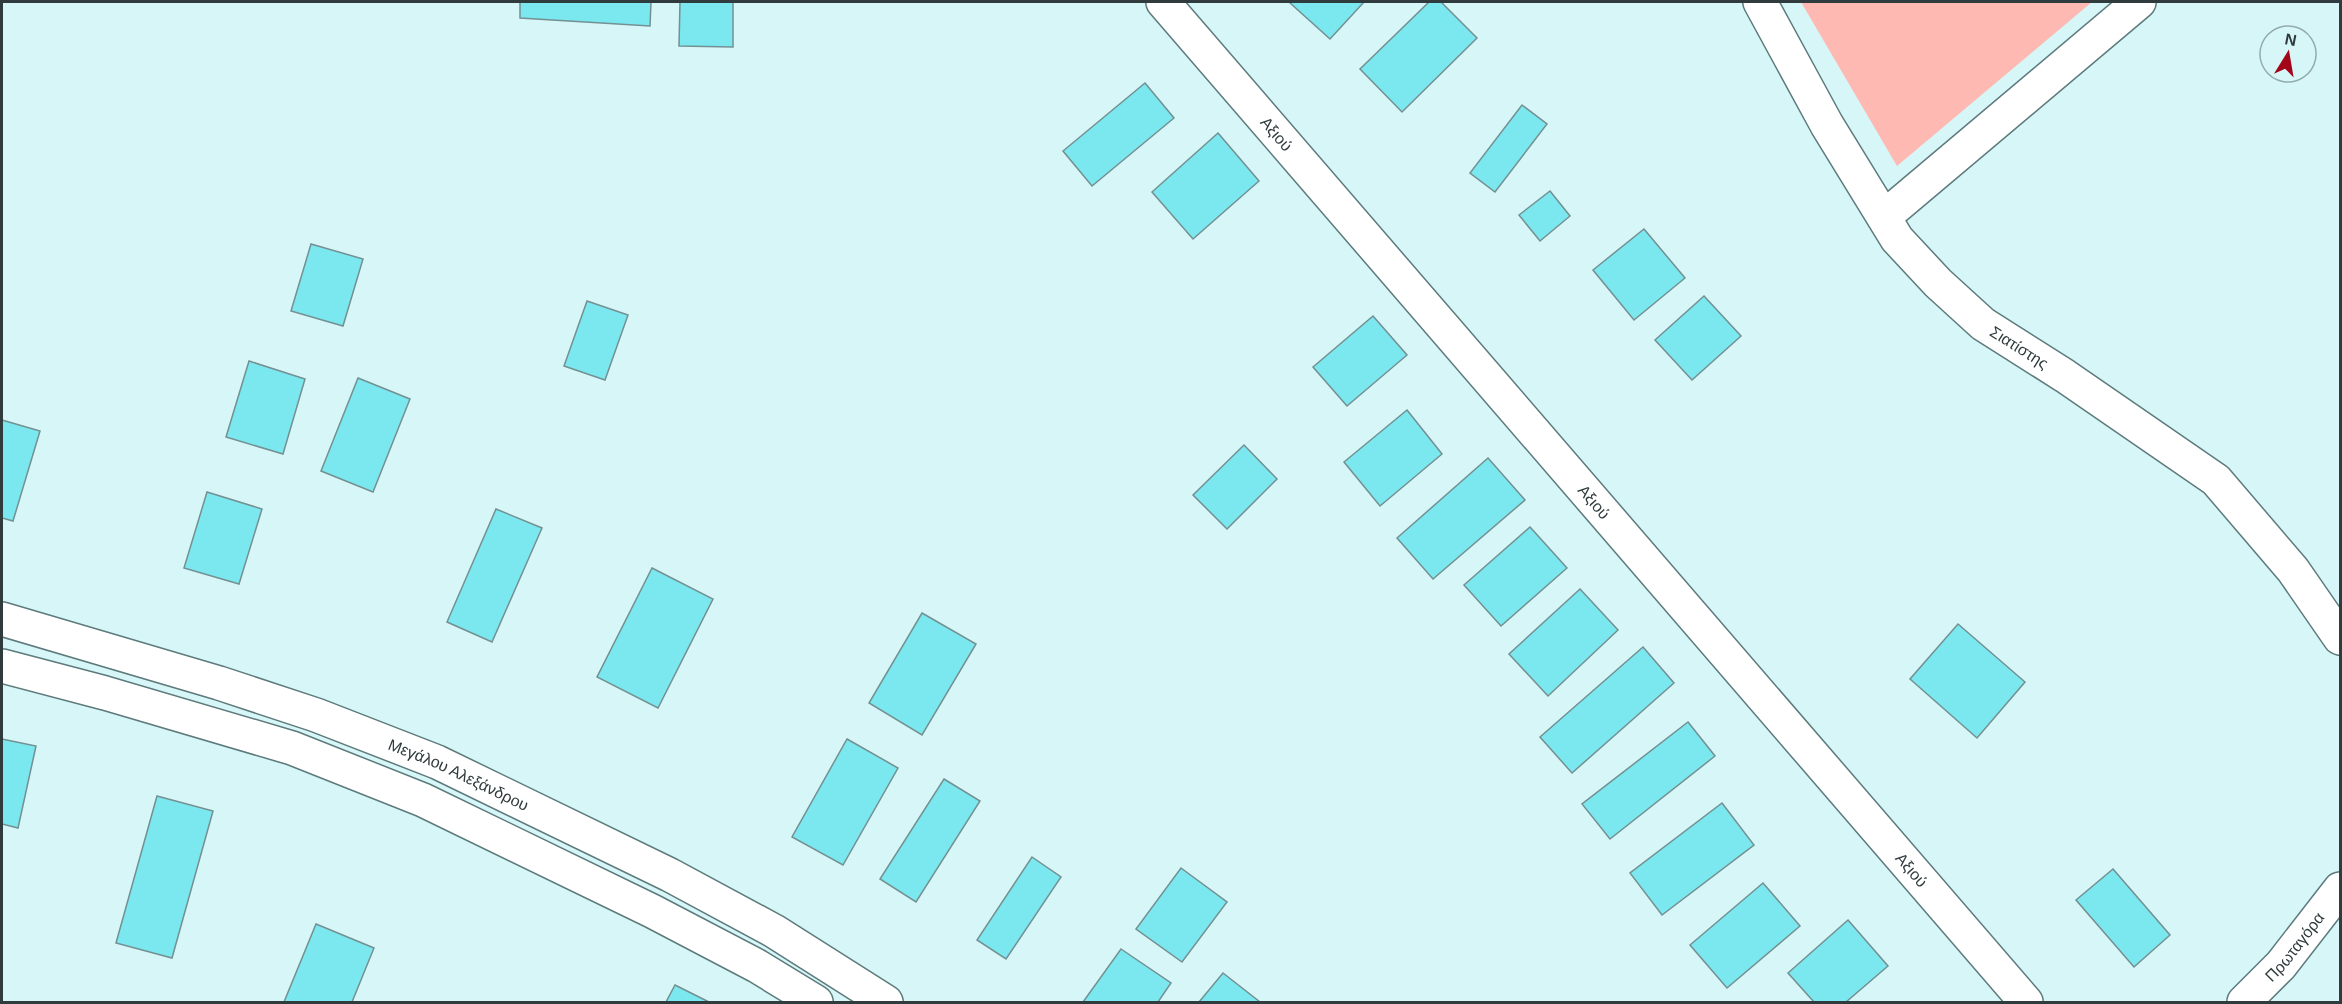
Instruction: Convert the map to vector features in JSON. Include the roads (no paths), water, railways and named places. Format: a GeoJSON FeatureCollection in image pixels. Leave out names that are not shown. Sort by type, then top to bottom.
{"type":"FeatureCollection","features":[{"type":"Feature","properties":{"kind":"street","name":"Αξιού"},"geometry":{"type":"LineString","coordinates":[[1163,2],[2026,1002]]}},
{"type":"Feature","properties":{"kind":"street","name":"Σιατίστης"},"geometry":{"type":"LineString","coordinates":[[1760,2],[1827,125],[1897,239],[1938,283],[1983,324],[2084,388],[2216,480],[2293,570],[2340,638]]}},
{"type":"Feature","properties":{"kind":"street"},"geometry":{"type":"LineString","coordinates":[[1884,217],[2139,2]]}},
{"type":"Feature","properties":{"kind":"street","name":"Μεγάλου Αλεξάνδρου"},"geometry":{"type":"LineString","coordinates":[[2,619],[219,683],[316,715],[437,762],[670,875],[753,920],[886,1002]]}},
{"type":"Feature","properties":{"kind":"street"},"geometry":{"type":"LineString","coordinates":[[2,666],[105,693],[292,748],[423,800],[662,917],[757,966],[816,1002]]}},
{"type":"Feature","properties":{"kind":"street","name":"Πρωταγόρα"},"geometry":{"type":"LineString","coordinates":[[2244,1002],[2281,965],[2340,889]]}}]}
